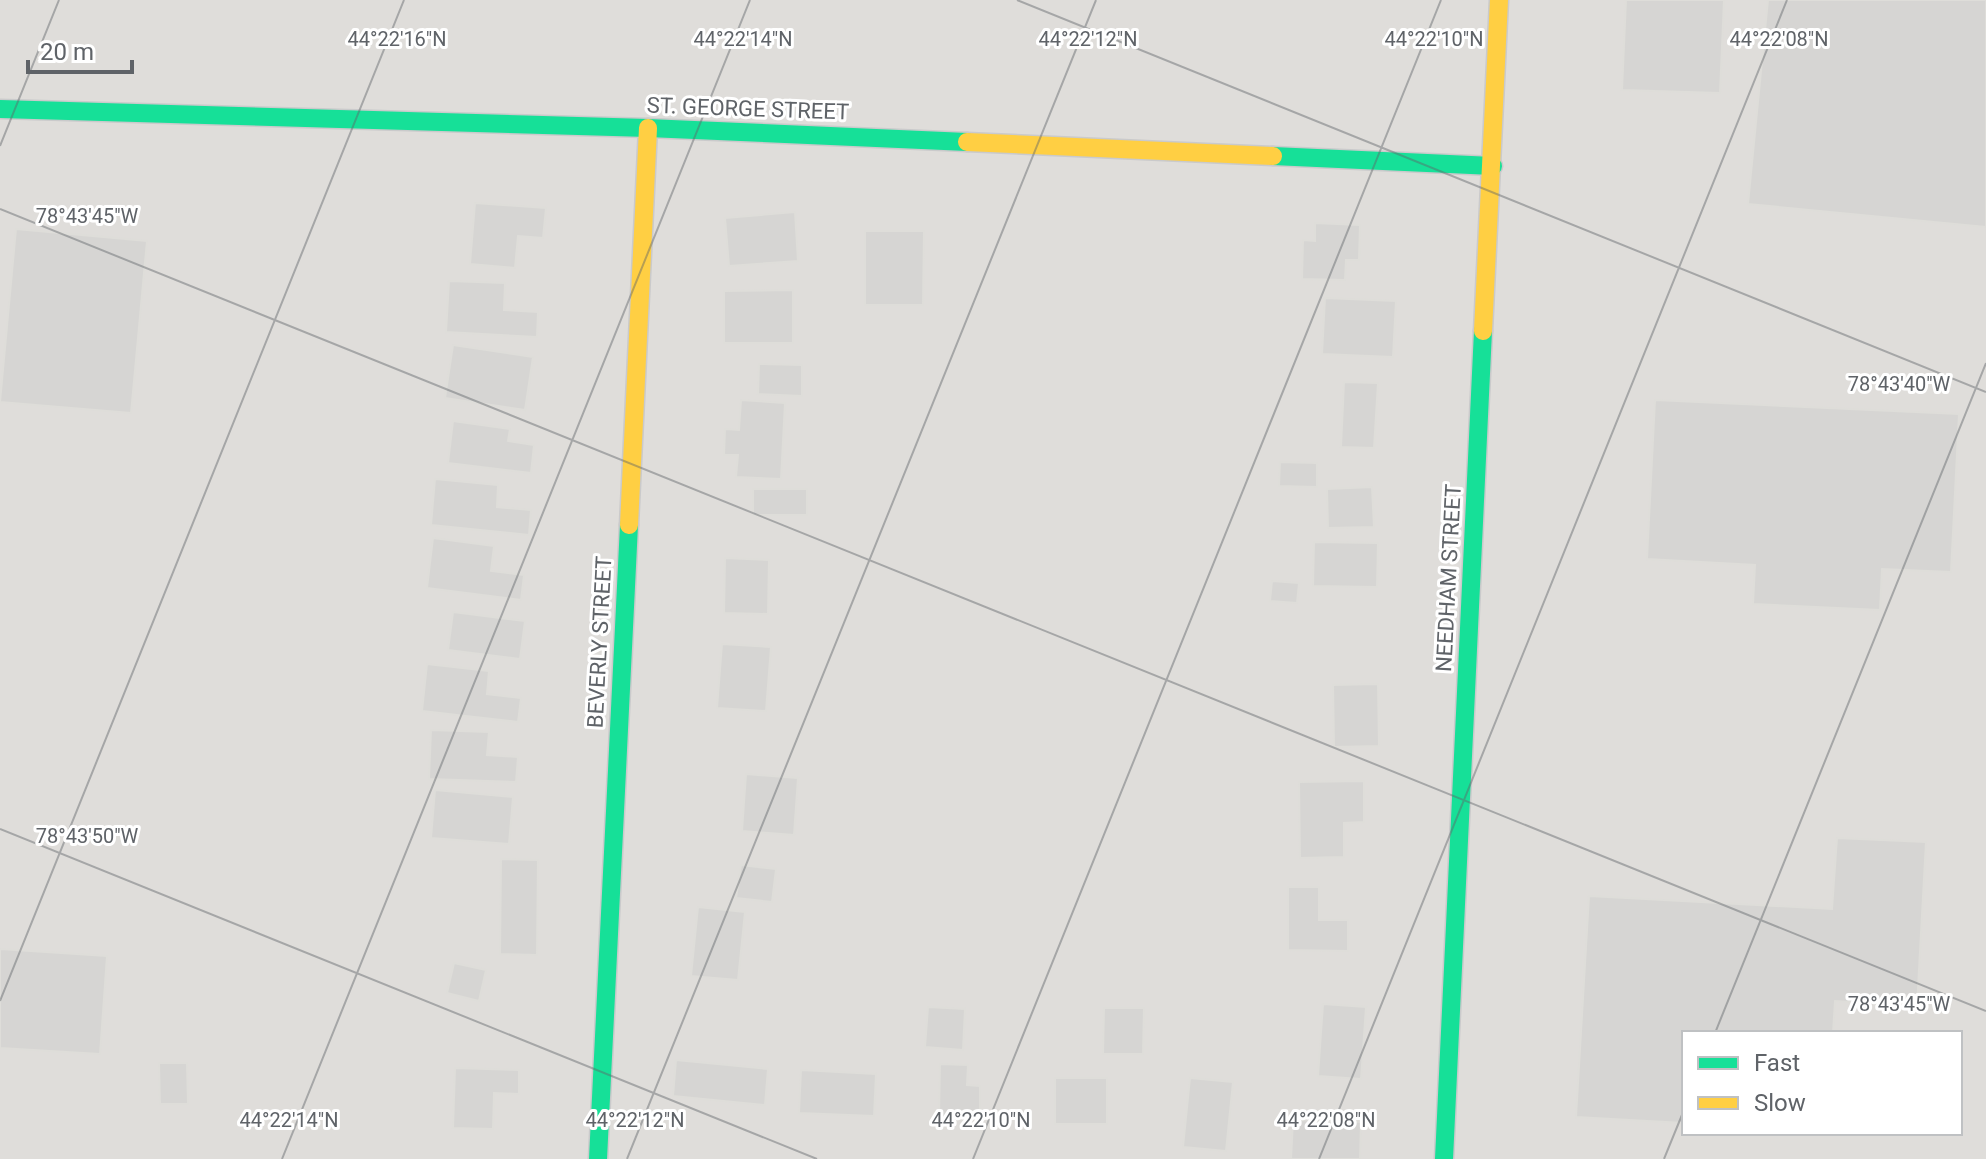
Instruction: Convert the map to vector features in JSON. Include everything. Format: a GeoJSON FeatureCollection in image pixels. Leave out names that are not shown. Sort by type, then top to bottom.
{"type":"FeatureCollection","features":[{"type":"Feature","properties":{"kind":"street","name":"NEEDHAM STREET"},"geometry":{"type":"LineString","coordinates":[[1444,1159],[1499,0]]}},
{"type":"Feature","properties":{"kind":"street","name":"ST. GEORGE STREET"},"geometry":{"type":"LineString","coordinates":[[0,109],[648,128],[1493,166]]}},
{"type":"Feature","properties":{"kind":"street","name":"BEVERLY STREET"},"geometry":{"type":"LineString","coordinates":[[598,1159],[648,128]]}},
{"type":"Feature","properties":{"kind":"shaded area"},"geometry":{"type":"Polygon","coordinates":[[[0,0],[1986,0],[1986,1159],[0,1159],[0,0]]]}},
{"type":"Feature","properties":{"kind":"building"},"geometry":{"type":"Polygon","coordinates":[[[1626,0],[1724,0],[1720,93],[1622,90],[1626,0]]]}},
{"type":"Feature","properties":{"kind":"building"},"geometry":{"type":"Polygon","coordinates":[[[1768,0],[1986,0],[1986,227],[1748,204],[1768,0]]]}},
{"type":"Feature","properties":{"kind":"building"},"geometry":{"type":"Polygon","coordinates":[[[475,203],[546,208],[543,238],[518,236],[515,268],[470,264],[475,203]]]}},
{"type":"Feature","properties":{"kind":"building"},"geometry":{"type":"Polygon","coordinates":[[[795,212],[798,261],[729,266],[725,218],[795,212]]]}},
{"type":"Feature","properties":{"kind":"building"},"geometry":{"type":"Polygon","coordinates":[[[1315,223],[1360,225],[1359,260],[1346,260],[1345,280],[1302,279],[1303,240],[1315,241],[1315,223]]]}},
{"type":"Feature","properties":{"kind":"building"},"geometry":{"type":"Polygon","coordinates":[[[16,229],[147,241],[131,413],[0,402],[16,229]]]}},
{"type":"Feature","properties":{"kind":"building"},"geometry":{"type":"Polygon","coordinates":[[[865,231],[924,231],[923,305],[865,305],[865,231]]]}},
{"type":"Feature","properties":{"kind":"building"},"geometry":{"type":"Polygon","coordinates":[[[449,281],[505,283],[504,310],[538,312],[537,337],[446,332],[449,281]]]}},
{"type":"Feature","properties":{"kind":"building"},"geometry":{"type":"Polygon","coordinates":[[[793,290],[793,343],[724,343],[724,291],[793,290]]]}},
{"type":"Feature","properties":{"kind":"building"},"geometry":{"type":"Polygon","coordinates":[[[1325,298],[1396,301],[1393,357],[1322,354],[1325,298]]]}},
{"type":"Feature","properties":{"kind":"building"},"geometry":{"type":"Polygon","coordinates":[[[453,345],[533,357],[525,410],[445,398],[453,345]]]}},
{"type":"Feature","properties":{"kind":"building"},"geometry":{"type":"Polygon","coordinates":[[[759,364],[802,365],[802,396],[758,394],[759,364]]]}},
{"type":"Feature","properties":{"kind":"building"},"geometry":{"type":"Polygon","coordinates":[[[1344,382],[1378,383],[1374,448],[1341,447],[1344,382]]]}},
{"type":"Feature","properties":{"kind":"building"},"geometry":{"type":"Polygon","coordinates":[[[741,400],[785,403],[781,479],[736,477],[738,455],[724,455],[725,429],[739,430],[741,400]]]}},
{"type":"Feature","properties":{"kind":"building"},"geometry":{"type":"Polygon","coordinates":[[[1655,400],[1959,414],[1951,572],[1882,569],[1880,610],[1753,604],[1755,565],[1647,559],[1655,400]]]}},
{"type":"Feature","properties":{"kind":"building"},"geometry":{"type":"Polygon","coordinates":[[[453,421],[510,429],[508,441],[534,445],[531,473],[448,463],[453,421]]]}},
{"type":"Feature","properties":{"kind":"building"},"geometry":{"type":"Polygon","coordinates":[[[1280,462],[1317,463],[1317,487],[1279,486],[1280,462]]]}},
{"type":"Feature","properties":{"kind":"building"},"geometry":{"type":"Polygon","coordinates":[[[435,479],[498,485],[497,507],[531,510],[529,535],[431,525],[435,479]]]}},
{"type":"Feature","properties":{"kind":"building"},"geometry":{"type":"Polygon","coordinates":[[[1372,487],[1374,527],[1328,528],[1327,489],[1372,487]]]}},
{"type":"Feature","properties":{"kind":"building"},"geometry":{"type":"Polygon","coordinates":[[[753,489],[807,489],[807,515],[753,515],[753,489]]]}},
{"type":"Feature","properties":{"kind":"building"},"geometry":{"type":"Polygon","coordinates":[[[433,538],[494,546],[491,571],[524,575],[521,600],[427,588],[433,538]]]}},
{"type":"Feature","properties":{"kind":"building"},"geometry":{"type":"Polygon","coordinates":[[[1314,542],[1378,543],[1377,587],[1313,586],[1314,542]]]}},
{"type":"Feature","properties":{"kind":"building"},"geometry":{"type":"Polygon","coordinates":[[[725,558],[769,560],[768,614],[724,613],[725,558]]]}},
{"type":"Feature","properties":{"kind":"building"},"geometry":{"type":"Polygon","coordinates":[[[1272,581],[1299,583],[1297,603],[1270,601],[1272,581]]]}},
{"type":"Feature","properties":{"kind":"building"},"geometry":{"type":"Polygon","coordinates":[[[453,612],[525,621],[520,659],[448,650],[453,612]]]}},
{"type":"Feature","properties":{"kind":"building"},"geometry":{"type":"Polygon","coordinates":[[[722,644],[771,647],[766,711],[717,708],[722,644]]]}},
{"type":"Feature","properties":{"kind":"building"},"geometry":{"type":"Polygon","coordinates":[[[427,664],[489,671],[487,694],[521,698],[518,722],[422,711],[427,664]]]}},
{"type":"Feature","properties":{"kind":"building"},"geometry":{"type":"Polygon","coordinates":[[[1378,684],[1379,746],[1334,747],[1333,685],[1378,684]]]}},
{"type":"Feature","properties":{"kind":"building"},"geometry":{"type":"Polygon","coordinates":[[[431,730],[489,732],[487,755],[518,757],[516,782],[429,779],[431,730]]]}},
{"type":"Feature","properties":{"kind":"building"},"geometry":{"type":"Polygon","coordinates":[[[746,774],[798,778],[794,835],[742,831],[746,774]]]}},
{"type":"Feature","properties":{"kind":"building"},"geometry":{"type":"Polygon","coordinates":[[[1364,781],[1364,822],[1344,823],[1344,857],[1300,858],[1299,782],[1364,781]]]}},
{"type":"Feature","properties":{"kind":"building"},"geometry":{"type":"Polygon","coordinates":[[[435,790],[513,797],[509,844],[431,838],[435,790]]]}},
{"type":"Feature","properties":{"kind":"building"},"geometry":{"type":"Polygon","coordinates":[[[1837,838],[1926,842],[1917,1006],[1835,1001],[1833,1031],[1682,1031],[1682,1123],[1576,1117],[1589,896],[1832,909],[1837,838]]]}},
{"type":"Feature","properties":{"kind":"building"},"geometry":{"type":"Polygon","coordinates":[[[501,859],[538,860],[537,955],[500,954],[501,859]]]}},
{"type":"Feature","properties":{"kind":"building"},"geometry":{"type":"Polygon","coordinates":[[[741,865],[776,869],[772,902],[736,898],[741,865]]]}},
{"type":"Feature","properties":{"kind":"building"},"geometry":{"type":"Polygon","coordinates":[[[1288,887],[1319,887],[1319,920],[1348,920],[1348,951],[1288,950],[1288,887]]]}},
{"type":"Feature","properties":{"kind":"building"},"geometry":{"type":"Polygon","coordinates":[[[698,907],[745,912],[738,980],[691,976],[698,907]]]}},
{"type":"Feature","properties":{"kind":"building"},"geometry":{"type":"Polygon","coordinates":[[[0,949],[107,956],[100,1054],[0,1048],[0,949]]]}},
{"type":"Feature","properties":{"kind":"building"},"geometry":{"type":"Polygon","coordinates":[[[454,963],[486,970],[479,1001],[447,993],[454,963]]]}},
{"type":"Feature","properties":{"kind":"building"},"geometry":{"type":"Polygon","coordinates":[[[1323,1004],[1366,1007],[1361,1079],[1318,1076],[1323,1004]]]}},
{"type":"Feature","properties":{"kind":"building"},"geometry":{"type":"Polygon","coordinates":[[[928,1007],[965,1009],[963,1050],[925,1047],[928,1007]]]}},
{"type":"Feature","properties":{"kind":"building"},"geometry":{"type":"Polygon","coordinates":[[[1104,1008],[1144,1008],[1143,1054],[1103,1054],[1104,1008]]]}},
{"type":"Feature","properties":{"kind":"building"},"geometry":{"type":"Polygon","coordinates":[[[676,1060],[768,1069],[765,1105],[673,1096],[676,1060]]]}},
{"type":"Feature","properties":{"kind":"building"},"geometry":{"type":"Polygon","coordinates":[[[159,1063],[187,1063],[188,1104],[160,1104],[159,1063]]]}},
{"type":"Feature","properties":{"kind":"building"},"geometry":{"type":"Polygon","coordinates":[[[940,1064],[968,1065],[967,1085],[980,1086],[980,1118],[939,1117],[940,1064]]]}},
{"type":"Feature","properties":{"kind":"building"},"geometry":{"type":"Polygon","coordinates":[[[455,1068],[519,1070],[519,1094],[494,1093],[493,1129],[453,1128],[455,1068]]]}},
{"type":"Feature","properties":{"kind":"building"},"geometry":{"type":"Polygon","coordinates":[[[801,1070],[876,1074],[874,1116],[799,1113],[801,1070]]]}},
{"type":"Feature","properties":{"kind":"building"},"geometry":{"type":"Polygon","coordinates":[[[1055,1078],[1107,1078],[1107,1124],[1055,1124],[1055,1078]]]}},
{"type":"Feature","properties":{"kind":"building"},"geometry":{"type":"Polygon","coordinates":[[[1190,1078],[1233,1082],[1226,1151],[1183,1147],[1190,1078]]]}},
{"type":"Feature","properties":{"kind":"building"},"geometry":{"type":"Polygon","coordinates":[[[1293,1120],[1361,1122],[1360,1159],[1291,1159],[1293,1120]]]}},
{"type":"Feature","properties":{"kind":"traffic: fast"},"geometry":{"type":"LineString","coordinates":[[0,109],[648,128],[967,142]]}},
{"type":"Feature","properties":{"kind":"traffic: fast"},"geometry":{"type":"LineString","coordinates":[[1273,156],[1493,166]]}},
{"type":"Feature","properties":{"kind":"traffic: fast"},"geometry":{"type":"LineString","coordinates":[[1444,1159],[1483,331]]}},
{"type":"Feature","properties":{"kind":"traffic: fast"},"geometry":{"type":"LineString","coordinates":[[598,1159],[629,525]]}},
{"type":"Feature","properties":{"kind":"traffic: slow"},"geometry":{"type":"LineString","coordinates":[[1483,331],[1499,0]]}},
{"type":"Feature","properties":{"kind":"traffic: slow"},"geometry":{"type":"LineString","coordinates":[[629,525],[648,128]]}},
{"type":"Feature","properties":{"kind":"traffic: slow"},"geometry":{"type":"LineString","coordinates":[[967,142],[1273,156]]}}]}
